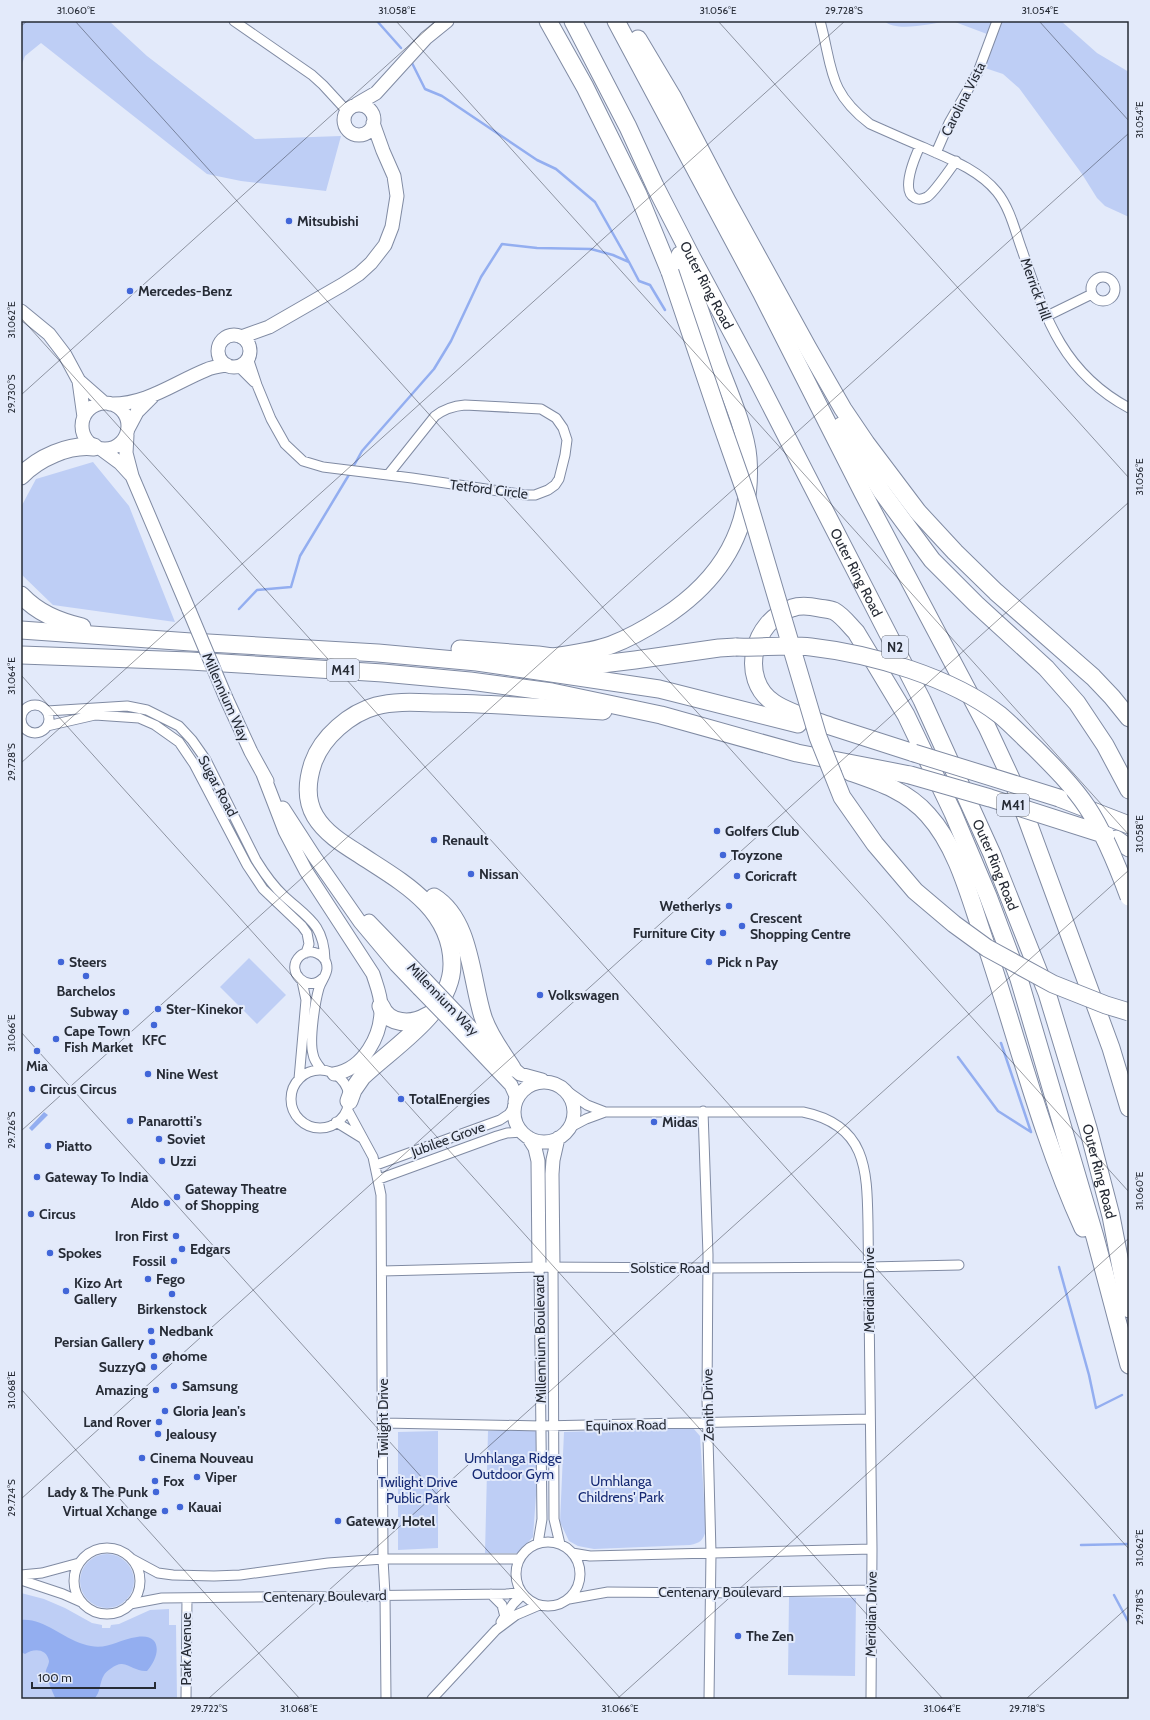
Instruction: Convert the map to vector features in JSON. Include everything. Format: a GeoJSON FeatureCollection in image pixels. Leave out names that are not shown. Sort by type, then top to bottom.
{"type":"FeatureCollection","features":[{"type":"Feature","properties":{"kind":"highway"},"geometry":{"type":"LineString","coordinates":[[548,21],[585,87],[638,194],[670,272],[746,494],[818,737],[842,797],[875,844],[910,885],[954,924],[987,948],[1053,984],[1106,1005],[1129,1012]]}},
{"type":"Feature","properties":{"kind":"highway"},"geometry":{"type":"LineString","coordinates":[[552,657],[610,646],[650,626],[674,611],[702,588],[727,556],[748,500],[748,457],[737,413],[676,245],[653,193],[563,21]]}},
{"type":"Feature","properties":{"kind":"highway","name":"Outer Ring Road"},"geometry":{"type":"LineString","coordinates":[[573,21],[628,127],[655,186],[692,258],[756,377],[922,700],[992,854],[1047,993],[1088,1128],[1111,1216],[1129,1309]]}},
{"type":"Feature","properties":{"kind":"highway"},"geometry":{"type":"LineString","coordinates":[[617,21],[715,191],[840,424],[882,492],[932,560],[976,604],[1046,668],[1077,703],[1105,745],[1129,790]]}},
{"type":"Feature","properties":{"kind":"highway"},"geometry":{"type":"LineString","coordinates":[[617,21],[754,279],[1000,754],[1015,787],[1111,1048],[1129,1108]]}},
{"type":"Feature","properties":{"kind":"highway"},"geometry":{"type":"LineString","coordinates":[[628,21],[672,96],[727,201],[808,348],[843,409],[866,443],[918,512],[955,552],[1002,597],[1093,677],[1129,718]]}},
{"type":"Feature","properties":{"kind":"highway"},"geometry":{"type":"LineString","coordinates":[[21,476],[40,462],[57,453],[73,448],[98,448]]}},
{"type":"Feature","properties":{"kind":"highway"},"geometry":{"type":"LineString","coordinates":[[21,595],[51,618],[119,637]]}},
{"type":"Feature","properties":{"kind":"highway"},"geometry":{"type":"LineString","coordinates":[[914,753],[802,716],[773,703],[761,692],[755,679],[753,665],[754,651],[768,624],[779,615],[792,608],[808,606],[834,612],[846,621],[856,632],[909,720],[953,813],[988,896],[1018,979],[1112,1300],[1129,1365]]}},
{"type":"Feature","properties":{"kind":"highway","name":"M41"},"geometry":{"type":"LineString","coordinates":[[21,630],[378,653],[477,662],[659,689],[914,753],[1059,798],[1129,825]]}},
{"type":"Feature","properties":{"kind":"highway"},"geometry":{"type":"LineString","coordinates":[[378,653],[401,648],[421,647],[552,657],[602,664],[719,648],[766,648],[784,645],[812,647],[890,663],[940,680],[987,707],[999,715],[1045,758],[1087,807],[1101,832],[1129,897]]}},
{"type":"Feature","properties":{"kind":"highway","name":"M41"},"geometry":{"type":"LineString","coordinates":[[21,655],[190,661],[395,674],[470,681],[552,692],[661,715],[797,752],[910,775],[990,798],[1125,843]]}},
{"type":"Feature","properties":{"kind":"highway"},"geometry":{"type":"LineString","coordinates":[[348,1105],[353,1090],[362,1078],[432,1013],[443,999],[450,981],[452,964],[450,943],[447,932],[436,914],[401,882],[332,835],[316,817],[310,804],[308,788],[309,777],[316,756],[324,744],[342,724],[358,714],[377,706],[402,702],[491,704],[661,715]]}},
{"type":"Feature","properties":{"kind":"highway"},"geometry":{"type":"LineString","coordinates":[[797,752],[898,790],[918,804],[928,814],[947,841],[971,903],[1000,987],[1039,1115],[1073,1207],[1092,1247],[1112,1300]]}},
{"type":"Feature","properties":{"kind":"highway"},"geometry":{"type":"LineString","coordinates":[[401,882],[422,890],[438,900],[453,917],[461,930],[466,944],[483,1018],[493,1040],[512,1068]]}},
{"type":"Feature","properties":{"kind":"highway"},"geometry":{"type":"LineString","coordinates":[[381,1006],[389,1017],[400,1022],[418,1021],[432,1013]]}},
{"type":"Feature","properties":{"kind":"street"},"geometry":{"type":"LineString","coordinates":[[234,21],[312,75],[352,107],[366,106],[373,119],[383,151],[394,176],[397,196],[392,227],[385,245],[371,263],[359,274],[269,327],[241,337]]}},
{"type":"Feature","properties":{"kind":"street"},"geometry":{"type":"LineString","coordinates":[[383,151],[358,135],[350,132],[344,125],[343,117],[352,107],[376,93],[426,38],[447,21]]}},
{"type":"Feature","properties":{"kind":"street","name":"Merrick Hill"},"geometry":{"type":"LineString","coordinates":[[820,21],[832,78],[846,102],[857,114],[870,124],[956,161],[983,179],[997,192],[1007,208],[1046,317],[1057,340],[1086,377],[1110,398],[1129,408]]}},
{"type":"Feature","properties":{"kind":"street","name":"Carolina Vista"},"geometry":{"type":"LineString","coordinates":[[936,153],[949,123],[978,72],[996,21]]}},
{"type":"Feature","properties":{"kind":"street"},"geometry":{"type":"LineString","coordinates":[[358,135],[369,131],[373,119],[376,93]]}},
{"type":"Feature","properties":{"kind":"street"},"geometry":{"type":"LineString","coordinates":[[920,146],[912,163],[909,181],[910,194],[915,198],[923,199],[930,195],[956,161]]}},
{"type":"Feature","properties":{"kind":"street"},"geometry":{"type":"LineString","coordinates":[[1046,317],[1092,294]]}},
{"type":"Feature","properties":{"kind":"street"},"geometry":{"type":"LineString","coordinates":[[21,311],[49,334],[65,355],[79,381],[84,417],[82,428],[84,434],[86,439],[98,448],[113,448],[119,445],[128,432],[137,412],[154,396]]}},
{"type":"Feature","properties":{"kind":"street"},"geometry":{"type":"LineString","coordinates":[[84,417],[92,407],[107,403],[124,403],[154,396],[207,369],[241,359],[269,327]]}},
{"type":"Feature","properties":{"kind":"street"},"geometry":{"type":"LineString","coordinates":[[207,369],[218,353],[220,344],[223,340],[232,335],[245,339],[241,359]]}},
{"type":"Feature","properties":{"kind":"street"},"geometry":{"type":"LineString","coordinates":[[218,353],[223,362],[241,359]]}},
{"type":"Feature","properties":{"kind":"street","name":"Tetford Circle"},"geometry":{"type":"LineString","coordinates":[[241,359],[257,385],[271,419],[285,444],[303,461],[330,468],[388,475],[471,488],[535,495],[555,486],[559,479],[565,455],[567,440],[566,434],[556,418],[540,409],[465,405],[456,406],[443,410],[435,416],[388,475]]}},
{"type":"Feature","properties":{"kind":"street"},"geometry":{"type":"LineString","coordinates":[[79,381],[107,403],[115,405],[124,413],[127,418],[128,432]]}},
{"type":"Feature","properties":{"kind":"street","name":"Millennium Way"},"geometry":{"type":"LineString","coordinates":[[128,432],[126,453],[132,476],[226,698],[263,774],[294,827],[348,903],[365,917],[422,984],[459,1023],[511,1085],[516,1096],[515,1103]]}},
{"type":"Feature","properties":{"kind":"street","name":"Millennium Way"},"geometry":{"type":"LineString","coordinates":[[98,448],[120,463],[132,476]]}},
{"type":"Feature","properties":{"kind":"street"},"geometry":{"type":"LineString","coordinates":[[33,705],[39,705],[47,710],[49,718],[47,726],[43,730],[31,732],[22,725],[22,711],[33,705]]}},
{"type":"Feature","properties":{"kind":"street","name":"Sugar Road"},"geometry":{"type":"LineString","coordinates":[[47,710],[127,706],[147,710],[179,726],[192,740],[206,760],[256,860],[265,874],[283,895],[310,918],[321,934],[325,960]]}},
{"type":"Feature","properties":{"kind":"street","name":"Sugar Road"},"geometry":{"type":"LineString","coordinates":[[47,726],[95,715],[139,718],[155,725],[180,742],[194,764],[247,865],[263,889],[302,926],[307,933],[309,944],[306,953]]}},
{"type":"Feature","properties":{"kind":"street"},"geometry":{"type":"LineString","coordinates":[[263,774],[285,832],[306,871],[372,974],[381,1006],[380,1024],[376,1037],[368,1051],[359,1061],[342,1073],[328,1072],[309,1072],[299,1079],[294,1087],[291,1097],[293,1108],[298,1117],[308,1125],[326,1127],[342,1118],[348,1105],[348,1091],[345,1085],[328,1072],[314,1058],[312,1048],[317,996],[327,969],[325,960],[317,953],[306,953],[299,957],[295,966],[296,973],[302,981],[306,994],[306,1017],[299,1079]]}},
{"type":"Feature","properties":{"kind":"street"},"geometry":{"type":"LineString","coordinates":[[302,981],[308,984],[315,983],[323,978]]}},
{"type":"Feature","properties":{"kind":"street","name":"Millennium Way"},"geometry":{"type":"LineString","coordinates":[[459,1023],[512,1068],[526,1077],[546,1081]]}},
{"type":"Feature","properties":{"kind":"street"},"geometry":{"type":"LineString","coordinates":[[515,1103],[525,1088],[535,1083],[546,1081],[557,1084],[567,1091],[572,1100],[574,1110],[573,1121],[569,1128],[558,1138],[544,1142],[536,1141],[525,1135]]}},
{"type":"Feature","properties":{"kind":"street","name":"Meridian Drive"},"geometry":{"type":"LineString","coordinates":[[567,1091],[587,1105],[605,1112]]}},
{"type":"Feature","properties":{"kind":"street","name":"Millennium Boulevard"},"geometry":{"type":"LineString","coordinates":[[515,1103],[514,1117],[535,1148],[538,1161],[542,1519],[538,1543]]}},
{"type":"Feature","properties":{"kind":"street","name":"Jubilee Grove"},"geometry":{"type":"LineString","coordinates":[[376,1165],[500,1120],[509,1114],[515,1103]]}},
{"type":"Feature","properties":{"kind":"street","name":"Twilight Drive"},"geometry":{"type":"LineString","coordinates":[[348,1105],[376,1165],[379,1179],[382,1214],[383,1559],[385,1595],[386,1699]]}},
{"type":"Feature","properties":{"kind":"street","name":"Zenith Drive"},"geometry":{"type":"LineString","coordinates":[[703,1111],[708,1268],[707,1423],[711,1553],[709,1699]]}},
{"type":"Feature","properties":{"kind":"street","name":"Meridian Drive"},"geometry":{"type":"LineString","coordinates":[[569,1128],[586,1119],[605,1112],[803,1112],[819,1115],[832,1121],[853,1141],[861,1154],[866,1174],[869,1267],[872,1549],[871,1699]]}},
{"type":"Feature","properties":{"kind":"street"},"geometry":{"type":"LineString","coordinates":[[336,1122],[365,1140]]}},
{"type":"Feature","properties":{"kind":"street","name":"Jubilee Grove"},"geometry":{"type":"LineString","coordinates":[[379,1179],[497,1136],[507,1133],[525,1135]]}},
{"type":"Feature","properties":{"kind":"street","name":"Millennium Boulevard"},"geometry":{"type":"LineString","coordinates":[[558,1138],[553,1160],[552,1174],[554,1519],[560,1544]]}},
{"type":"Feature","properties":{"kind":"street","name":"Solstice Road"},"geometry":{"type":"LineString","coordinates":[[382,1271],[539,1267],[708,1268],[958,1265]]}},
{"type":"Feature","properties":{"kind":"street","name":"Equinox Road"},"geometry":{"type":"LineString","coordinates":[[383,1423],[554,1426],[870,1419]]}},
{"type":"Feature","properties":{"kind":"street"},"geometry":{"type":"LineString","coordinates":[[496,1630],[516,1615],[537,1606],[548,1607],[559,1605],[569,1599],[578,1587],[580,1572],[578,1562],[572,1553],[560,1544],[549,1542],[538,1543],[530,1547],[519,1559],[516,1567],[515,1576],[517,1586],[521,1594],[537,1606]]}},
{"type":"Feature","properties":{"kind":"street"},"geometry":{"type":"LineString","coordinates":[[21,1575],[42,1574],[79,1563],[92,1552],[105,1548],[118,1550],[132,1560],[138,1570],[140,1582],[137,1594],[130,1604],[116,1612],[102,1613],[88,1608],[76,1592],[74,1580],[79,1563]]}},
{"type":"Feature","properties":{"kind":"street"},"geometry":{"type":"LineString","coordinates":[[572,1553],[590,1556],[872,1549]]}},
{"type":"Feature","properties":{"kind":"street","name":"Centenary Boulevard"},"geometry":{"type":"LineString","coordinates":[[132,1560],[158,1573],[173,1575],[240,1576],[328,1563],[383,1559],[519,1559]]}},
{"type":"Feature","properties":{"kind":"street"},"geometry":{"type":"LineString","coordinates":[[21,1580],[82,1602]]}},
{"type":"Feature","properties":{"kind":"street","name":"Centenary Boulevard"},"geometry":{"type":"LineString","coordinates":[[569,1599],[608,1592],[872,1590]]}},
{"type":"Feature","properties":{"kind":"street"},"geometry":{"type":"LineString","coordinates":[[491,1594],[502,1605],[505,1617]]}},
{"type":"Feature","properties":{"kind":"street"},"geometry":{"type":"LineString","coordinates":[[432,1699],[496,1630],[521,1594]]}},
{"type":"Feature","properties":{"kind":"street","name":"Centenary Boulevard"},"geometry":{"type":"LineString","coordinates":[[130,1604],[162,1598],[521,1594]]}},
{"type":"Feature","properties":{"kind":"street","name":"Park Avenue"},"geometry":{"type":"LineString","coordinates":[[186,1699],[187,1598]]}},
{"type":"Feature","properties":{"kind":"green space"},"geometry":{"type":"Polygon","coordinates":[[[21,21],[109,21],[147,56],[255,139],[341,136],[326,191],[241,181],[207,174],[41,43],[25,56],[21,66],[21,21]]]}},
{"type":"Feature","properties":{"kind":"green space"},"geometry":{"type":"Polygon","coordinates":[[[884,21],[949,21],[906,27],[890,25],[884,21]]]}},
{"type":"Feature","properties":{"kind":"green space"},"geometry":{"type":"Polygon","coordinates":[[[949,21],[1061,21],[1097,53],[1129,72],[1129,217],[1105,206],[1097,198],[1082,174],[1019,88],[1003,74],[985,68],[995,37],[949,21]]]}},
{"type":"Feature","properties":{"kind":"green space"},"geometry":{"type":"Polygon","coordinates":[[[93,462],[129,506],[175,622],[53,605],[21,574],[21,507],[36,479],[93,462]]]}},
{"type":"Feature","properties":{"kind":"green space"},"geometry":{"type":"Polygon","coordinates":[[[249,958],[286,995],[257,1024],[220,987],[249,958]]]}},
{"type":"Feature","properties":{"kind":"green space","name":"Umhlanga Ridge Outdoor Gym"},"geometry":{"type":"Polygon","coordinates":[[[541,1426],[533,1537],[518,1553],[485,1553],[488,1431],[541,1426]]]}},
{"type":"Feature","properties":{"kind":"green space","name":"Umhlanga Childrens' Park"},"geometry":{"type":"Polygon","coordinates":[[[693,1428],[700,1436],[706,1530],[701,1541],[690,1545],[594,1549],[578,1546],[569,1541],[560,1522],[564,1432],[693,1428]]]}},
{"type":"Feature","properties":{"kind":"green space","name":"Twilight Drive Public Park"},"geometry":{"type":"Polygon","coordinates":[[[438,1431],[438,1548],[398,1550],[398,1432],[438,1431]]]}},
{"type":"Feature","properties":{"kind":"green space"},"geometry":{"type":"Polygon","coordinates":[[[107,1554],[117,1556],[126,1562],[132,1571],[134,1581],[132,1591],[126,1600],[117,1606],[107,1608],[97,1606],[88,1600],[82,1591],[80,1581],[82,1571],[88,1562],[97,1556],[107,1554]]]}},
{"type":"Feature","properties":{"kind":"green space"},"geometry":{"type":"Polygon","coordinates":[[[21,1593],[44,1599],[65,1608],[92,1623],[102,1625],[102,1628],[110,1628],[111,1625],[119,1624],[150,1610],[169,1609],[169,1625],[176,1625],[177,1699],[21,1699],[21,1593]]]}},
{"type":"Feature","properties":{"kind":"green space"},"geometry":{"type":"Polygon","coordinates":[[[789,1597],[856,1598],[855,1676],[788,1675],[789,1597]]]}},
{"type":"Feature","properties":{"kind":"water"},"geometry":{"type":"Polygon","coordinates":[[[44,1112],[48,1115],[32,1131],[29,1128],[44,1112]]]}},
{"type":"Feature","properties":{"kind":"water"},"geometry":{"type":"Polygon","coordinates":[[[21,1620],[37,1622],[75,1641],[98,1647],[111,1645],[130,1638],[145,1637],[155,1642],[157,1647],[155,1659],[147,1671],[122,1664],[109,1669],[102,1678],[98,1693],[94,1699],[56,1699],[46,1673],[49,1661],[46,1654],[39,1650],[25,1654],[21,1652],[21,1620]]]}},
{"type":"Feature","properties":{"kind":"waterway"},"geometry":{"type":"LineString","coordinates":[[377,21],[401,48]]}},
{"type":"Feature","properties":{"kind":"waterway"},"geometry":{"type":"LineString","coordinates":[[412,63],[425,89],[442,96],[537,160],[556,169],[595,202],[629,262]]}},
{"type":"Feature","properties":{"kind":"waterway"},"geometry":{"type":"LineString","coordinates":[[352,469],[362,451],[434,369],[451,341],[481,277],[502,244],[537,248],[591,249],[613,255],[629,262],[639,281],[650,285],[665,310]]}},
{"type":"Feature","properties":{"kind":"waterway"},"geometry":{"type":"LineString","coordinates":[[239,609],[257,590],[291,587],[300,556],[350,473]]}},
{"type":"Feature","properties":{"kind":"waterway"},"geometry":{"type":"LineString","coordinates":[[1001,1043],[1031,1132]]}},
{"type":"Feature","properties":{"kind":"waterway"},"geometry":{"type":"LineString","coordinates":[[958,1057],[998,1111],[1031,1132]]}},
{"type":"Feature","properties":{"kind":"waterway"},"geometry":{"type":"LineString","coordinates":[[1059,1267],[1089,1375],[1096,1408],[1122,1395]]}},
{"type":"Feature","properties":{"kind":"waterway"},"geometry":{"type":"LineString","coordinates":[[1081,1545],[1129,1544]]}},
{"type":"Feature","properties":{"kind":"waterway"},"geometry":{"type":"LineString","coordinates":[[1114,1595],[1129,1623]]}},
{"type":"Feature","properties":{"kind":"place","name":"Mitsubishi"},"geometry":{"type":"Point","coordinates":[289,221]}},
{"type":"Feature","properties":{"kind":"place","name":"Mercedes-Benz"},"geometry":{"type":"Point","coordinates":[130,291]}},
{"type":"Feature","properties":{"kind":"place","name":"Golfers Club"},"geometry":{"type":"Point","coordinates":[717,831]}},
{"type":"Feature","properties":{"kind":"place","name":"Renault"},"geometry":{"type":"Point","coordinates":[434,840]}},
{"type":"Feature","properties":{"kind":"place","name":"Toyzone"},"geometry":{"type":"Point","coordinates":[723,855]}},
{"type":"Feature","properties":{"kind":"place","name":"Nissan"},"geometry":{"type":"Point","coordinates":[471,874]}},
{"type":"Feature","properties":{"kind":"place","name":"Coricraft"},"geometry":{"type":"Point","coordinates":[737,876]}},
{"type":"Feature","properties":{"kind":"place","name":"Wetherlys"},"geometry":{"type":"Point","coordinates":[729,906]}},
{"type":"Feature","properties":{"kind":"place","name":"Crescent Shopping Centre"},"geometry":{"type":"Point","coordinates":[742,926]}},
{"type":"Feature","properties":{"kind":"place","name":"Furniture City"},"geometry":{"type":"Point","coordinates":[723,933]}},
{"type":"Feature","properties":{"kind":"place","name":"Steers"},"geometry":{"type":"Point","coordinates":[61,962]}},
{"type":"Feature","properties":{"kind":"place","name":"Pick n Pay"},"geometry":{"type":"Point","coordinates":[709,962]}},
{"type":"Feature","properties":{"kind":"place","name":"Barchelos"},"geometry":{"type":"Point","coordinates":[86,976]}},
{"type":"Feature","properties":{"kind":"place","name":"Volkswagen"},"geometry":{"type":"Point","coordinates":[540,995]}},
{"type":"Feature","properties":{"kind":"place","name":"Ster-Kinekor"},"geometry":{"type":"Point","coordinates":[158,1009]}},
{"type":"Feature","properties":{"kind":"place","name":"Subway"},"geometry":{"type":"Point","coordinates":[126,1012]}},
{"type":"Feature","properties":{"kind":"place","name":"KFC"},"geometry":{"type":"Point","coordinates":[154,1025]}},
{"type":"Feature","properties":{"kind":"place","name":"Cape Town Fish Market"},"geometry":{"type":"Point","coordinates":[56,1039]}},
{"type":"Feature","properties":{"kind":"place","name":"Mia"},"geometry":{"type":"Point","coordinates":[37,1051]}},
{"type":"Feature","properties":{"kind":"place","name":"Nine West"},"geometry":{"type":"Point","coordinates":[148,1074]}},
{"type":"Feature","properties":{"kind":"place","name":"Circus Circus"},"geometry":{"type":"Point","coordinates":[32,1089]}},
{"type":"Feature","properties":{"kind":"place","name":"TotalEnergies"},"geometry":{"type":"Point","coordinates":[401,1099]}},
{"type":"Feature","properties":{"kind":"place","name":"Panarotti's"},"geometry":{"type":"Point","coordinates":[130,1121]}},
{"type":"Feature","properties":{"kind":"place","name":"Midas"},"geometry":{"type":"Point","coordinates":[654,1122]}},
{"type":"Feature","properties":{"kind":"place","name":"Soviet"},"geometry":{"type":"Point","coordinates":[159,1139]}},
{"type":"Feature","properties":{"kind":"place","name":"Piatto"},"geometry":{"type":"Point","coordinates":[48,1146]}},
{"type":"Feature","properties":{"kind":"place","name":"Uzzi"},"geometry":{"type":"Point","coordinates":[162,1161]}},
{"type":"Feature","properties":{"kind":"place","name":"Gateway To India"},"geometry":{"type":"Point","coordinates":[37,1177]}},
{"type":"Feature","properties":{"kind":"place","name":"Gateway Theatre of Shopping"},"geometry":{"type":"Point","coordinates":[177,1197]}},
{"type":"Feature","properties":{"kind":"place","name":"Aldo"},"geometry":{"type":"Point","coordinates":[167,1203]}},
{"type":"Feature","properties":{"kind":"place","name":"Circus"},"geometry":{"type":"Point","coordinates":[31,1214]}},
{"type":"Feature","properties":{"kind":"place","name":"Iron First"},"geometry":{"type":"Point","coordinates":[176,1236]}},
{"type":"Feature","properties":{"kind":"place","name":"Edgars"},"geometry":{"type":"Point","coordinates":[182,1249]}},
{"type":"Feature","properties":{"kind":"place","name":"Spokes"},"geometry":{"type":"Point","coordinates":[50,1253]}},
{"type":"Feature","properties":{"kind":"place","name":"Fossil"},"geometry":{"type":"Point","coordinates":[174,1261]}},
{"type":"Feature","properties":{"kind":"place","name":"Fego"},"geometry":{"type":"Point","coordinates":[148,1279]}},
{"type":"Feature","properties":{"kind":"place","name":"Kizo Art Gallery"},"geometry":{"type":"Point","coordinates":[66,1291]}},
{"type":"Feature","properties":{"kind":"place","name":"Birkenstock"},"geometry":{"type":"Point","coordinates":[172,1294]}},
{"type":"Feature","properties":{"kind":"place","name":"Nedbank"},"geometry":{"type":"Point","coordinates":[151,1331]}},
{"type":"Feature","properties":{"kind":"place","name":"Persian Gallery"},"geometry":{"type":"Point","coordinates":[152,1342]}},
{"type":"Feature","properties":{"kind":"place","name":"@home"},"geometry":{"type":"Point","coordinates":[154,1356]}},
{"type":"Feature","properties":{"kind":"place","name":"SuzzyQ"},"geometry":{"type":"Point","coordinates":[154,1367]}},
{"type":"Feature","properties":{"kind":"place","name":"Samsung"},"geometry":{"type":"Point","coordinates":[174,1386]}},
{"type":"Feature","properties":{"kind":"place","name":"Amazing"},"geometry":{"type":"Point","coordinates":[156,1390]}},
{"type":"Feature","properties":{"kind":"place","name":"Gloria Jean's"},"geometry":{"type":"Point","coordinates":[165,1411]}},
{"type":"Feature","properties":{"kind":"place","name":"Land Rover"},"geometry":{"type":"Point","coordinates":[159,1422]}},
{"type":"Feature","properties":{"kind":"place","name":"Jealousy"},"geometry":{"type":"Point","coordinates":[158,1434]}},
{"type":"Feature","properties":{"kind":"place","name":"Cinema Nouveau"},"geometry":{"type":"Point","coordinates":[142,1458]}},
{"type":"Feature","properties":{"kind":"place","name":"Viper"},"geometry":{"type":"Point","coordinates":[197,1477]}},
{"type":"Feature","properties":{"kind":"place","name":"Fox"},"geometry":{"type":"Point","coordinates":[155,1481]}},
{"type":"Feature","properties":{"kind":"place","name":"Lady & The Punk"},"geometry":{"type":"Point","coordinates":[156,1492]}},
{"type":"Feature","properties":{"kind":"place","name":"Kauai"},"geometry":{"type":"Point","coordinates":[180,1507]}},
{"type":"Feature","properties":{"kind":"place","name":"Virtual Xchange"},"geometry":{"type":"Point","coordinates":[165,1511]}},
{"type":"Feature","properties":{"kind":"place","name":"Gateway Hotel"},"geometry":{"type":"Point","coordinates":[338,1521]}},
{"type":"Feature","properties":{"kind":"place","name":"The Zen"},"geometry":{"type":"Point","coordinates":[738,1636]}}]}
